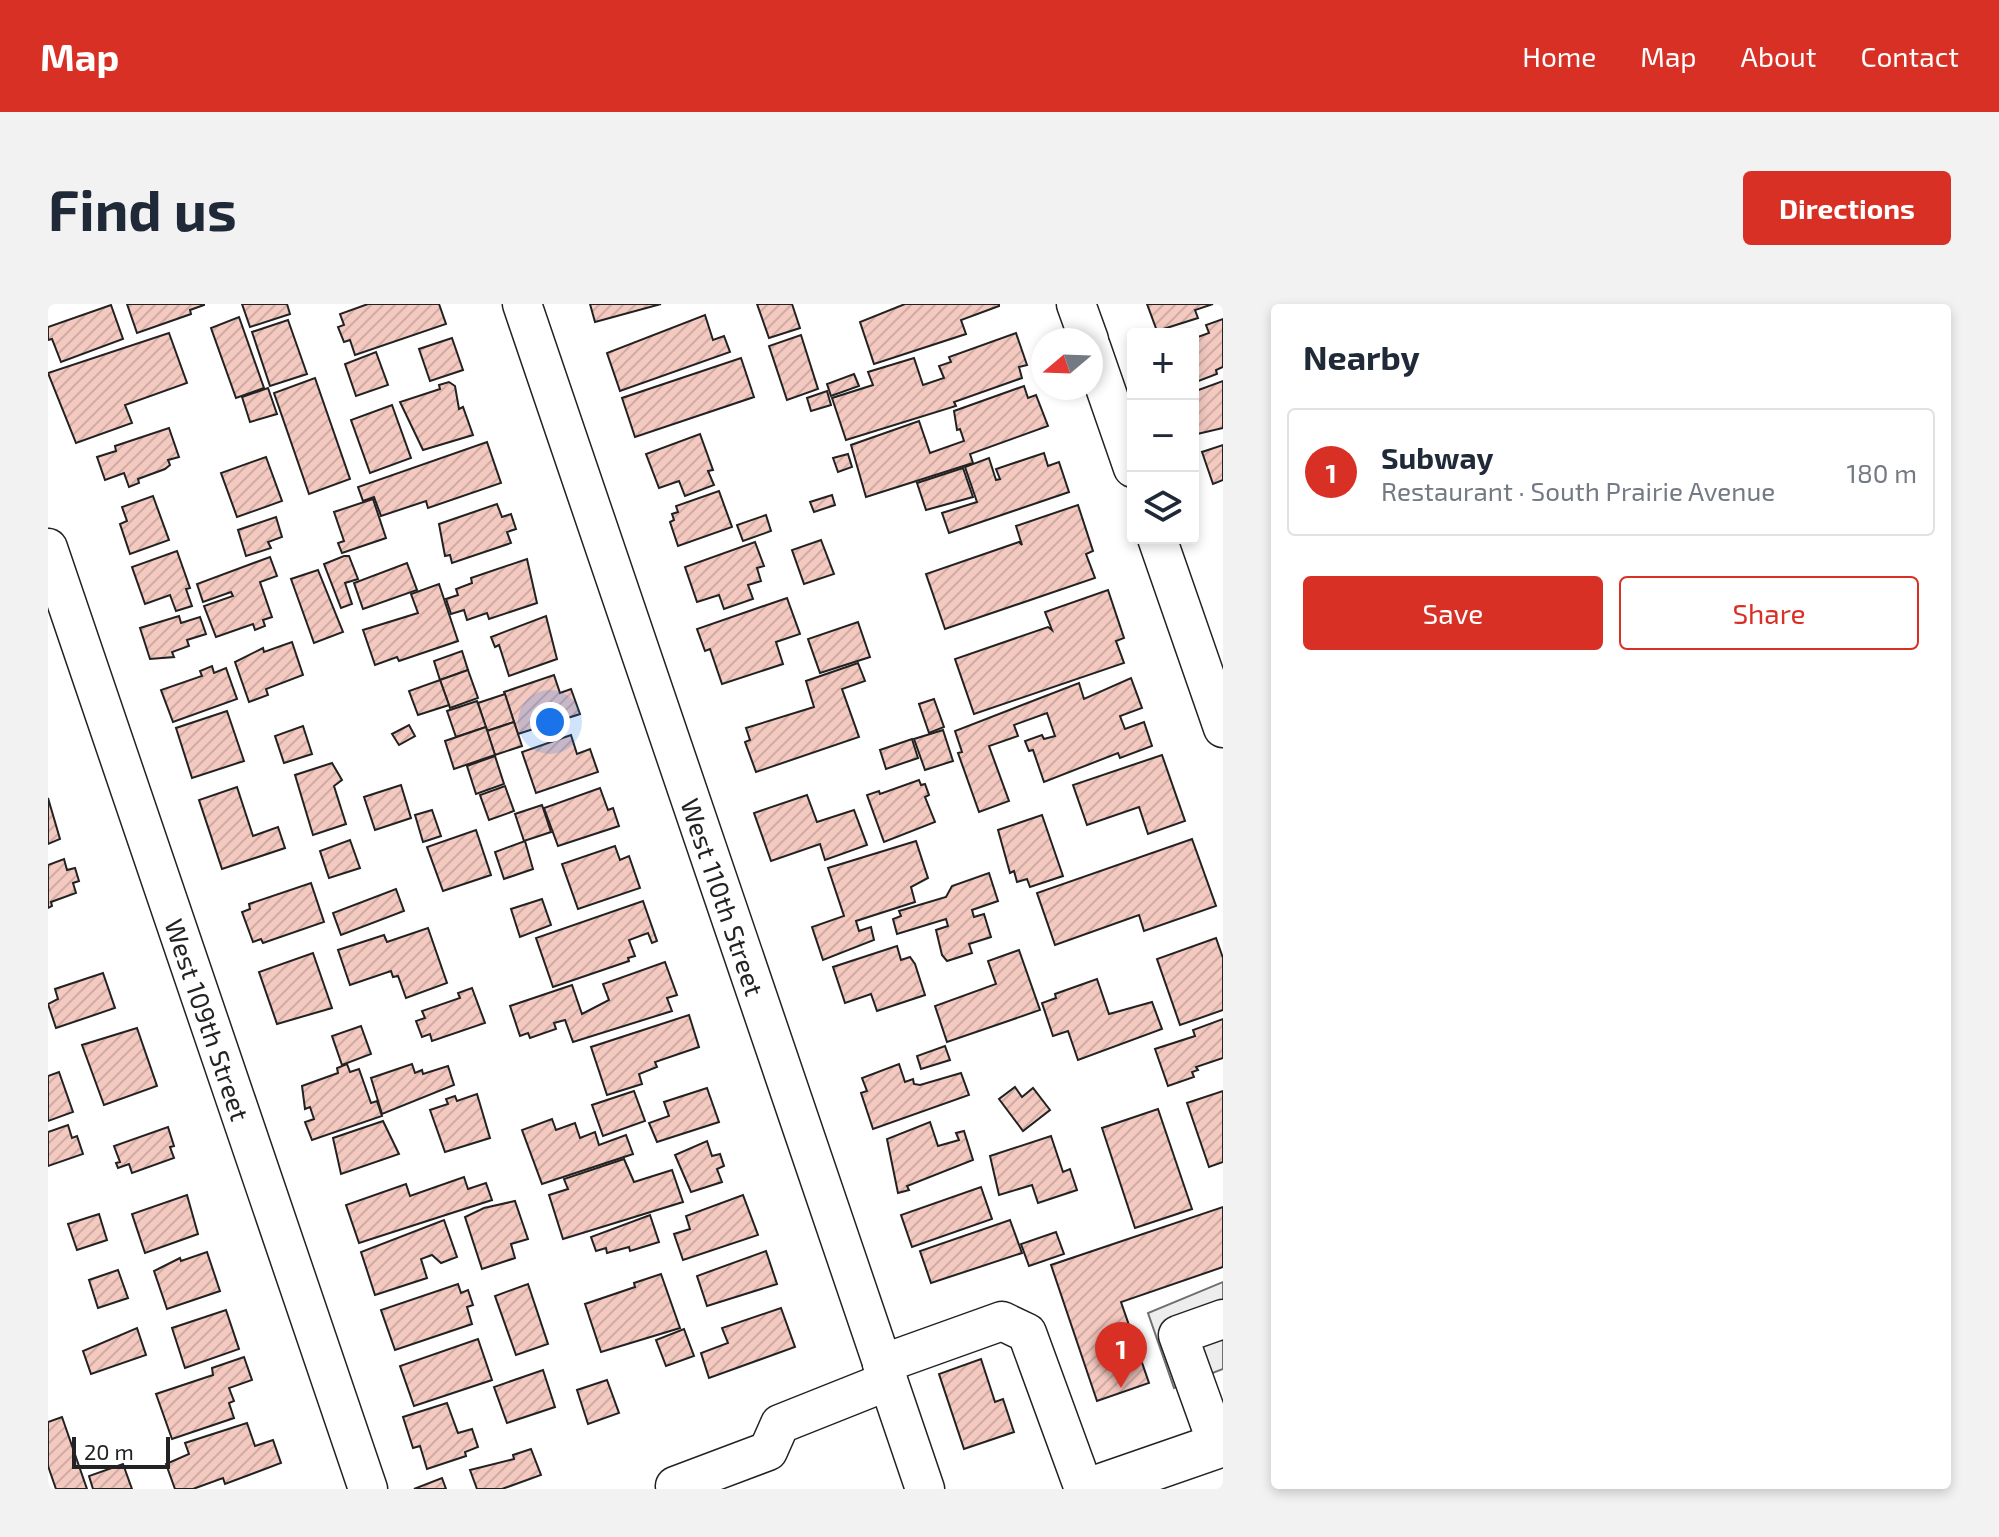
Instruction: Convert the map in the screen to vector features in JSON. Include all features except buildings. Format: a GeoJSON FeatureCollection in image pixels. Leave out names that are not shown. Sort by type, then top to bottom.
{"type":"FeatureCollection","features":[{"type":"Feature","properties":{"kind":"main road"},"geometry":{"type":"LineString","coordinates":[[1093,1489],[1220,1445]]}},
{"type":"Feature","properties":{"kind":"street","name":"West 110th Street"},"geometry":{"type":"LineString","coordinates":[[522,304],[925,1489]]}},
{"type":"Feature","properties":{"kind":"street"},"geometry":{"type":"LineString","coordinates":[[1076,304],[1085,328]]}},
{"type":"Feature","properties":{"kind":"street"},"geometry":{"type":"LineString","coordinates":[[1103,382],[1127,451]]}},
{"type":"Feature","properties":{"kind":"street"},"geometry":{"type":"LineString","coordinates":[[1159,544],[1223,728]]}},
{"type":"Feature","properties":{"kind":"street","name":"West 109th Street"},"geometry":{"type":"LineString","coordinates":[[48,548],[368,1489]]}},
{"type":"Feature","properties":{"kind":"street"},"geometry":{"type":"LineString","coordinates":[[1220,1445],[1178,1335],[1223,1319]]}},
{"type":"Feature","properties":{"kind":"street"},"geometry":{"type":"LineString","coordinates":[[675,1486],[768,1451],[780,1424],[1002,1321],[1027,1333],[1084,1489]]}},
{"type":"Feature","properties":{"kind":"shaded area"},"geometry":{"type":"Polygon","coordinates":[[[1223,1282],[1223,1369],[1174,1388],[1148,1313],[1223,1282]]]}},
{"type":"Feature","properties":{"kind":"place","name":"Subway"},"geometry":{"type":"Point","coordinates":[1121,1388]}}]}
